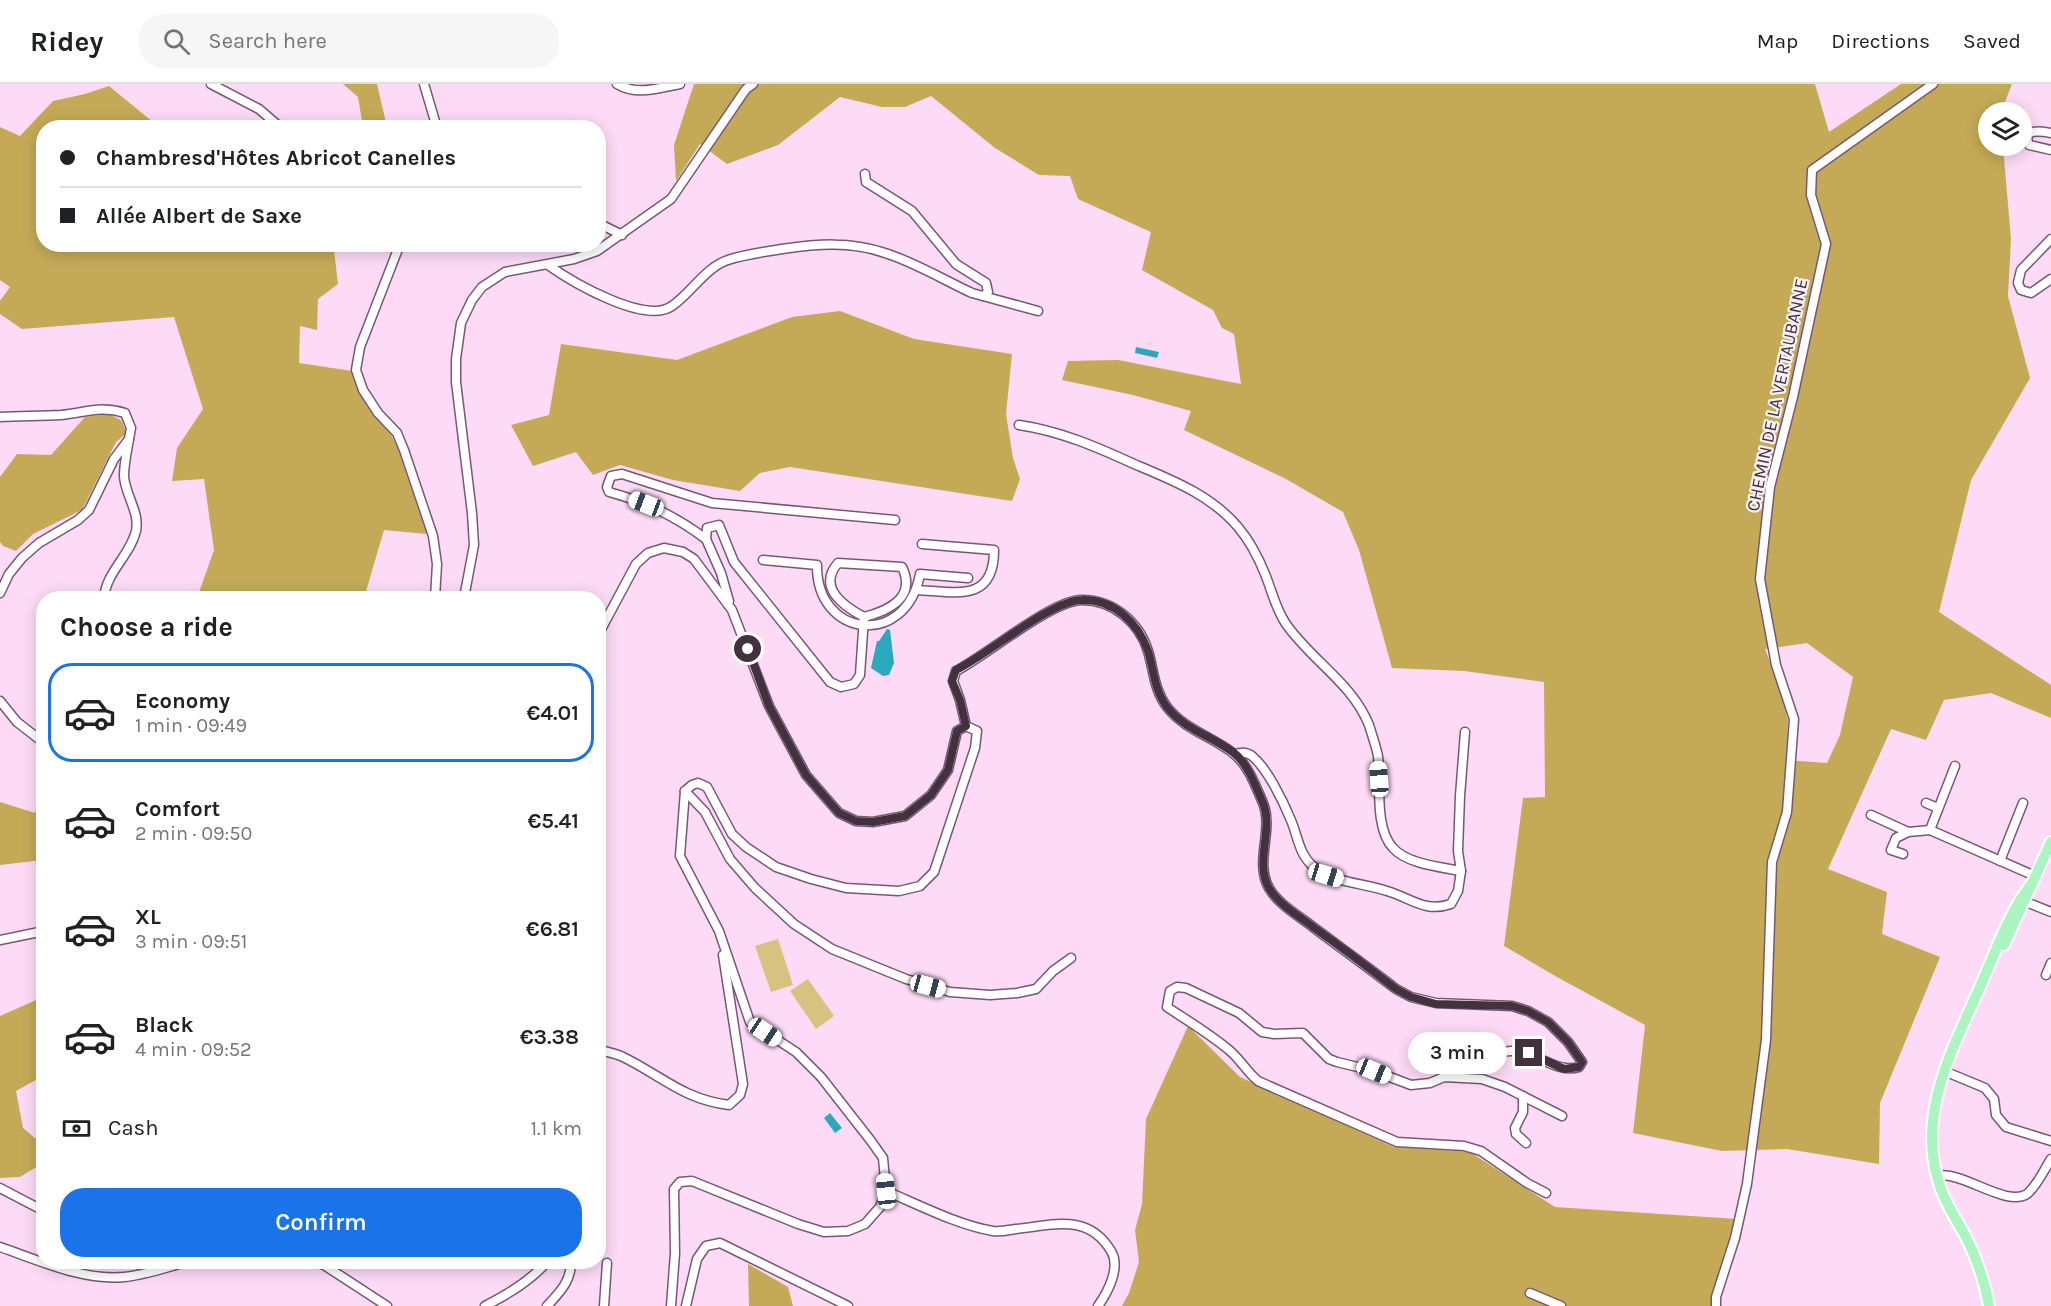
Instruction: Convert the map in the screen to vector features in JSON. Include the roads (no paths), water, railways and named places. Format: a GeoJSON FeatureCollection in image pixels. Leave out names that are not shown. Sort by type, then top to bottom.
{"type":"FeatureCollection","features":[{"type":"Feature","properties":{"kind":"main road"},"geometry":{"type":"LineString","coordinates":[[1989,1306],[1975,1255],[1942,1194],[1936,1176],[1932,1126],[1934,1111],[1944,1071],[1986,973],[2009,935],[2022,901],[2051,842]]}},
{"type":"Feature","properties":{"kind":"street"},"geometry":{"type":"LineString","coordinates":[[211,84],[259,109],[272,120]]}},
{"type":"Feature","properties":{"kind":"street"},"geometry":{"type":"LineString","coordinates":[[424,84],[435,120]]}},
{"type":"Feature","properties":{"kind":"street"},"geometry":{"type":"LineString","coordinates":[[617,84],[630,90],[643,91],[680,84]]}},
{"type":"Feature","properties":{"kind":"street"},"geometry":{"type":"LineString","coordinates":[[606,245],[672,199],[746,89],[753,84]]}},
{"type":"Feature","properties":{"kind":"street","name":"CHEMIN DE LA VERTAUBANNE"},"geometry":{"type":"LineString","coordinates":[[1716,1306],[1716,1298],[1735,1238],[1747,1184],[1766,1040],[1772,862],[1787,812],[1794,719],[1776,665],[1760,579],[1770,487],[1793,397],[1826,244],[1811,195],[1812,170],[1933,84]]}},
{"type":"Feature","properties":{"kind":"street"},"geometry":{"type":"LineString","coordinates":[[2051,133],[2031,132],[2027,140],[2032,147],[2051,150]]}},
{"type":"Feature","properties":{"kind":"street"},"geometry":{"type":"LineString","coordinates":[[865,174],[866,182],[912,211],[956,264],[986,283],[988,292],[983,296]]}},
{"type":"Feature","properties":{"kind":"street"},"geometry":{"type":"LineString","coordinates":[[606,227],[622,235]]}},
{"type":"Feature","properties":{"kind":"street"},"geometry":{"type":"LineString","coordinates":[[2051,239],[2022,270],[2018,283],[2021,290],[2031,293],[2051,279]]}},
{"type":"Feature","properties":{"kind":"street"},"geometry":{"type":"LineString","coordinates":[[548,265],[624,306],[648,312],[671,308],[725,261],[753,253],[821,244],[854,245],[886,253],[983,296],[1038,311]]}},
{"type":"Feature","properties":{"kind":"street"},"geometry":{"type":"LineString","coordinates":[[397,252],[360,347],[356,370],[363,390],[378,413],[397,433],[404,450],[433,536],[437,564],[435,591]]}},
{"type":"Feature","properties":{"kind":"street"},"geometry":{"type":"LineString","coordinates":[[465,591],[474,545],[456,382],[456,359],[461,323],[472,300],[482,287],[505,273],[548,265],[594,252]]}},
{"type":"Feature","properties":{"kind":"street"},"geometry":{"type":"LineString","coordinates":[[0,417],[58,415],[99,408],[111,408],[125,412],[128,416],[131,428],[124,477],[135,510],[136,530],[130,545],[110,577],[106,591]]}},
{"type":"Feature","properties":{"kind":"street"},"geometry":{"type":"LineString","coordinates":[[1019,424],[1044,428],[1087,443],[1185,486],[1212,503],[1238,527],[1258,559],[1285,624],[1344,685],[1357,701],[1369,726],[1377,754],[1382,823],[1386,838],[1403,856],[1429,866],[1461,871]]}},
{"type":"Feature","properties":{"kind":"street"},"geometry":{"type":"LineString","coordinates":[[0,593],[9,574],[30,551],[39,543],[78,520],[89,510],[114,459],[129,439]]}},
{"type":"Feature","properties":{"kind":"street"},"geometry":{"type":"LineString","coordinates":[[895,520],[712,503],[622,474],[611,476],[607,487],[609,492],[658,508],[685,523],[705,539],[721,573],[732,610],[769,706],[806,775],[839,813],[856,821],[873,822],[905,816],[931,795],[948,770],[957,731],[966,726]]}},
{"type":"Feature","properties":{"kind":"street"},"geometry":{"type":"LineString","coordinates":[[705,539],[707,528],[719,525],[734,562],[830,682],[841,687],[854,684],[860,675],[864,621]]}},
{"type":"Feature","properties":{"kind":"street"},"geometry":{"type":"LineString","coordinates":[[917,590],[968,593],[987,580],[994,567],[994,550],[922,543]]}},
{"type":"Feature","properties":{"kind":"street"},"geometry":{"type":"LineString","coordinates":[[606,620],[636,564],[648,553],[664,548],[683,552],[694,559],[732,610]]}},
{"type":"Feature","properties":{"kind":"street"},"geometry":{"type":"LineString","coordinates":[[763,560],[817,565],[818,586],[831,610],[846,619],[882,623],[905,610],[917,590],[920,574],[968,578]]}},
{"type":"Feature","properties":{"kind":"street"},"geometry":{"type":"LineString","coordinates":[[838,563],[902,567],[906,576],[906,588],[902,596],[883,612],[864,621],[834,595],[830,579],[831,570],[838,563]]}},
{"type":"Feature","properties":{"kind":"street"},"geometry":{"type":"LineString","coordinates":[[966,726],[960,700],[952,681],[956,670],[972,662],[1055,607],[1079,599],[1096,600],[1118,610],[1138,628],[1148,651],[1156,686],[1167,706],[1186,726],[1235,753],[1251,776],[1264,807],[1266,833],[1264,876],[1270,889],[1287,907],[1396,989],[1411,997],[1436,1004],[1512,1006],[1528,1011],[1548,1022],[1568,1042],[1582,1062],[1579,1067],[1564,1069],[1529,1053],[1513,1051],[1501,1052],[1484,1061],[1470,1064],[1449,1062],[1418,1054]]}},
{"type":"Feature","properties":{"kind":"street"},"geometry":{"type":"LineString","coordinates":[[0,701],[17,722],[36,737]]}},
{"type":"Feature","properties":{"kind":"street"},"geometry":{"type":"LineString","coordinates":[[671,1306],[675,1253],[674,1189],[680,1182],[692,1180],[798,1224],[824,1232],[848,1231],[865,1224],[880,1207],[886,1191],[882,1158],[821,1077],[796,1052],[750,1022],[719,931],[680,856],[685,791],[698,783],[707,787],[732,834],[746,847],[776,867],[846,888],[898,891],[928,880],[934,873],[975,748],[977,731],[966,726]]}},
{"type":"Feature","properties":{"kind":"street"},"geometry":{"type":"LineString","coordinates":[[1235,753],[1242,752],[1252,755],[1272,781],[1291,819],[1302,855],[1312,866],[1326,875],[1387,891],[1425,906],[1439,908],[1451,904],[1458,891],[1461,871],[1458,851],[1465,732]]}},
{"type":"Feature","properties":{"kind":"street"},"geometry":{"type":"LineString","coordinates":[[1930,830],[1954,766]]}},
{"type":"Feature","properties":{"kind":"street"},"geometry":{"type":"LineString","coordinates":[[685,791],[705,812],[730,860],[755,888],[794,924],[832,949],[906,979],[950,992],[990,995],[1017,993],[1036,988],[1053,971],[1071,958]]}},
{"type":"Feature","properties":{"kind":"street"},"geometry":{"type":"LineString","coordinates":[[1926,803],[1938,808]]}},
{"type":"Feature","properties":{"kind":"street"},"geometry":{"type":"LineString","coordinates":[[2000,861],[2023,803]]}},
{"type":"Feature","properties":{"kind":"street"},"geometry":{"type":"LineString","coordinates":[[1870,815],[1908,832]]}},
{"type":"Feature","properties":{"kind":"street"},"geometry":{"type":"LineString","coordinates":[[1903,854],[1891,850],[1896,838],[1908,832],[1930,830],[2000,861],[2033,879]]}},
{"type":"Feature","properties":{"kind":"street"},"geometry":{"type":"LineString","coordinates":[[2022,901],[2051,912]]}},
{"type":"Feature","properties":{"kind":"street"},"geometry":{"type":"LineString","coordinates":[[606,1051],[620,1055],[682,1092],[708,1102],[729,1105],[740,1095],[743,1084],[719,931]]}},
{"type":"Feature","properties":{"kind":"street"},"geometry":{"type":"LineString","coordinates":[[0,940],[36,933]]}},
{"type":"Feature","properties":{"kind":"street"},"geometry":{"type":"LineString","coordinates":[[2046,975],[2051,963]]}},
{"type":"Feature","properties":{"kind":"street"},"geometry":{"type":"LineString","coordinates":[[1546,1193],[1527,1183],[1481,1151],[1464,1146],[1397,1142],[1258,1081],[1250,1075],[1232,1052],[1167,1007],[1170,991],[1177,987],[1186,988],[1239,1013],[1262,1032],[1303,1033],[1329,1059],[1337,1062],[1374,1071],[1411,1084],[1430,1083],[1444,1077],[1482,1079],[1505,1087],[1562,1116]]}},
{"type":"Feature","properties":{"kind":"street"},"geometry":{"type":"LineString","coordinates":[[1444,1077],[1449,1062]]}},
{"type":"Feature","properties":{"kind":"street"},"geometry":{"type":"LineString","coordinates":[[1944,1071],[1985,1088],[1994,1099],[1996,1115],[2006,1127],[2051,1141]]}},
{"type":"Feature","properties":{"kind":"street"},"geometry":{"type":"LineString","coordinates":[[1523,1096],[1522,1112],[1515,1128],[1516,1134],[1526,1143]]}},
{"type":"Feature","properties":{"kind":"street"},"geometry":{"type":"LineString","coordinates":[[1936,1176],[1955,1177],[2000,1194],[2019,1198],[2027,1194],[2051,1159]]}},
{"type":"Feature","properties":{"kind":"street"},"geometry":{"type":"LineString","coordinates":[[0,1188],[36,1207]]}},
{"type":"Feature","properties":{"kind":"street"},"geometry":{"type":"LineString","coordinates":[[886,1191],[974,1226],[996,1231],[1067,1224],[1088,1226],[1105,1240],[1114,1255],[1114,1269],[1106,1295],[1098,1306]]}},
{"type":"Feature","properties":{"kind":"street"},"geometry":{"type":"LineString","coordinates":[[686,1306],[697,1258],[706,1246],[720,1243],[848,1306]]}},
{"type":"Feature","properties":{"kind":"street"},"geometry":{"type":"LineString","coordinates":[[0,1247],[36,1261]]}},
{"type":"Feature","properties":{"kind":"street"},"geometry":{"type":"LineString","coordinates":[[604,1306],[607,1263]]}},
{"type":"Feature","properties":{"kind":"street"},"geometry":{"type":"LineString","coordinates":[[58,1269],[124,1277],[158,1269]]}},
{"type":"Feature","properties":{"kind":"street"},"geometry":{"type":"LineString","coordinates":[[330,1269],[387,1306]]}},
{"type":"Feature","properties":{"kind":"street"},"geometry":{"type":"LineString","coordinates":[[485,1306],[509,1293],[541,1269]]}},
{"type":"Feature","properties":{"kind":"street"},"geometry":{"type":"LineString","coordinates":[[547,1306],[566,1286],[571,1269]]}},
{"type":"Feature","properties":{"kind":"street"},"geometry":{"type":"LineString","coordinates":[[1530,1293],[1561,1306]]}},
{"type":"Feature","properties":{"kind":"water"},"geometry":{"type":"Polygon","coordinates":[[[1136,347],[1159,352],[1157,358],[1135,353],[1136,347]]]}},
{"type":"Feature","properties":{"kind":"water"},"geometry":{"type":"Polygon","coordinates":[[[887,629],[890,630],[894,663],[889,675],[883,676],[871,668],[877,641],[887,629]]]}},
{"type":"Feature","properties":{"kind":"water"},"geometry":{"type":"Polygon","coordinates":[[[830,1113],[842,1128],[835,1133],[824,1118],[830,1113]]]}}]}
